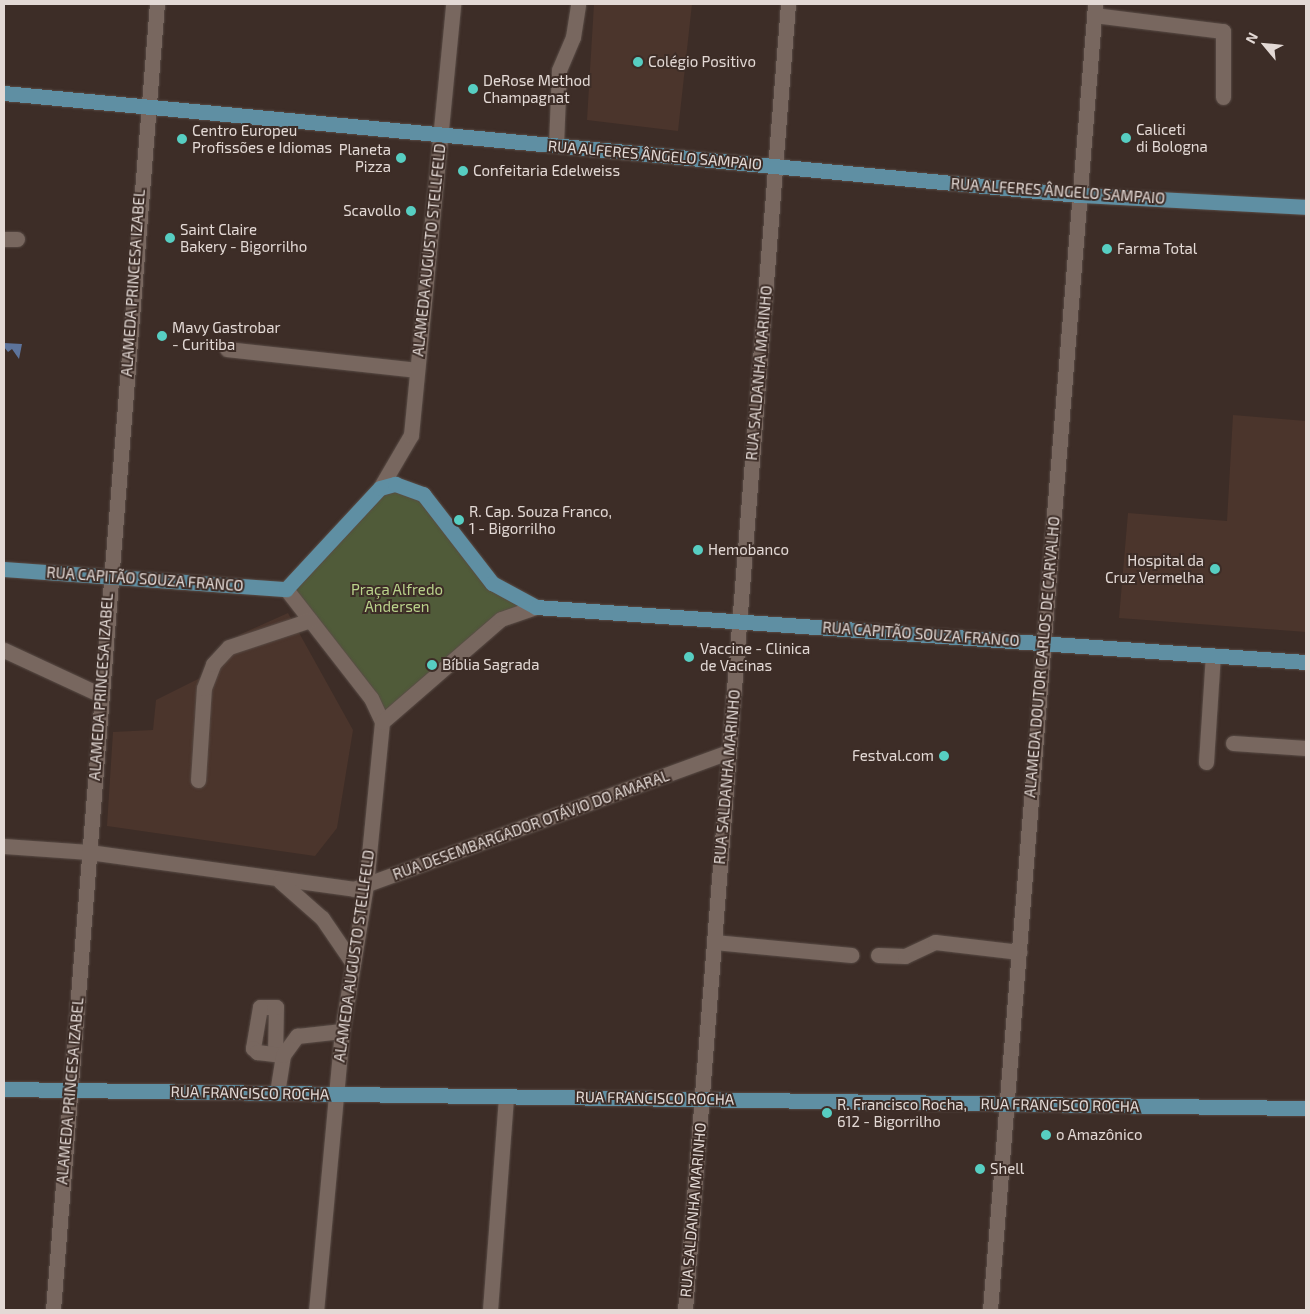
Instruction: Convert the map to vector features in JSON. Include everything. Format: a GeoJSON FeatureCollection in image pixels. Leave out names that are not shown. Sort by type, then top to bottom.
{"type":"FeatureCollection","features":[{"type":"Feature","properties":{"kind":"main road","name":"RUA ALFERES ÂNGELO SAMPAIO"},"geometry":{"type":"LineString","coordinates":[[4,93],[1080,195],[1306,206]]}},
{"type":"Feature","properties":{"kind":"main road"},"geometry":{"type":"LineString","coordinates":[[286,589],[380,488],[405,486],[422,494],[483,575],[503,591],[536,607]]}},
{"type":"Feature","properties":{"kind":"main road","name":"RUA CAPITÃO SOUZA FRANCO"},"geometry":{"type":"LineString","coordinates":[[4,568],[286,589]]}},
{"type":"Feature","properties":{"kind":"main road","name":"RUA CAPITÃO SOUZA FRANCO"},"geometry":{"type":"LineString","coordinates":[[536,607],[1306,662]]}},
{"type":"Feature","properties":{"kind":"main road","name":"RUA FRANCISCO ROCHA"},"geometry":{"type":"LineString","coordinates":[[4,1089],[1306,1108]]}},
{"type":"Feature","properties":{"kind":"street","name":"ALAMEDA PRINCESA IZABEL"},"geometry":{"type":"LineString","coordinates":[[53,1310],[147,106],[157,4]]}},
{"type":"Feature","properties":{"kind":"street","name":"ALAMEDA AUGUSTO STELLFELD"},"geometry":{"type":"LineString","coordinates":[[380,488],[410,435],[453,4]]}},
{"type":"Feature","properties":{"kind":"street"},"geometry":{"type":"LineString","coordinates":[[556,145],[559,70],[574,37],[578,4]]}},
{"type":"Feature","properties":{"kind":"street","name":"RUA SALDANHA MARINHO"},"geometry":{"type":"LineString","coordinates":[[685,1310],[788,4]]}},
{"type":"Feature","properties":{"kind":"street"},"geometry":{"type":"LineString","coordinates":[[1095,9],[1224,31],[1222,97]]}},
{"type":"Feature","properties":{"kind":"street","name":"ALAMEDA DOUTOR CARLOS DE CARVALHO"},"geometry":{"type":"LineString","coordinates":[[990,1310],[1095,9]]}},
{"type":"Feature","properties":{"kind":"street"},"geometry":{"type":"LineString","coordinates":[[227,350],[417,370]]}},
{"type":"Feature","properties":{"kind":"street"},"geometry":{"type":"LineString","coordinates":[[286,589],[371,698],[382,722],[501,619],[536,607]]}},
{"type":"Feature","properties":{"kind":"street"},"geometry":{"type":"LineString","coordinates":[[198,780],[204,688],[213,664],[229,647],[310,620]]}},
{"type":"Feature","properties":{"kind":"street"},"geometry":{"type":"LineString","coordinates":[[4,650],[101,695]]}},
{"type":"Feature","properties":{"kind":"street"},"geometry":{"type":"LineString","coordinates":[[1206,762],[1213,655]]}},
{"type":"Feature","properties":{"kind":"street","name":"ALAMEDA AUGUSTO STELLFELD"},"geometry":{"type":"LineString","coordinates":[[316,1310],[335,1094],[350,959],[366,885],[382,722]]}},
{"type":"Feature","properties":{"kind":"street"},"geometry":{"type":"LineString","coordinates":[[1233,743],[1306,748]]}},
{"type":"Feature","properties":{"kind":"street","name":"RUA DESEMBARGADOR OTÁVIO DO AMARAL"},"geometry":{"type":"LineString","coordinates":[[4,846],[89,852],[342,890],[366,885],[729,752]]}},
{"type":"Feature","properties":{"kind":"street"},"geometry":{"type":"LineString","coordinates":[[280,881],[322,918],[350,959]]}},
{"type":"Feature","properties":{"kind":"street"},"geometry":{"type":"LineString","coordinates":[[714,942],[851,954]]}},
{"type":"Feature","properties":{"kind":"street"},"geometry":{"type":"LineString","coordinates":[[878,955],[905,956],[935,942],[1019,952]]}},
{"type":"Feature","properties":{"kind":"street"},"geometry":{"type":"LineString","coordinates":[[277,1093],[279,1054],[276,1007],[260,1007],[253,1048],[279,1054]]}},
{"type":"Feature","properties":{"kind":"street"},"geometry":{"type":"LineString","coordinates":[[276,1026],[297,1036],[342,1031]]}},
{"type":"Feature","properties":{"kind":"street"},"geometry":{"type":"LineString","coordinates":[[279,1054],[297,1036]]}},
{"type":"Feature","properties":{"kind":"street"},"geometry":{"type":"LineString","coordinates":[[490,1310],[506,1096]]}},
{"type":"Feature","properties":{"kind":"shaded area","name":"Colégio Positivo"},"geometry":{"type":"Polygon","coordinates":[[[594,4],[692,4],[678,131],[587,120],[594,4]]]}},
{"type":"Feature","properties":{"kind":"shaded area","name":"Hospital da Cruz Vermelha"},"geometry":{"type":"Polygon","coordinates":[[[1233,415],[1306,421],[1306,632],[1119,618],[1128,513],[1227,521],[1233,415]]]}},
{"type":"Feature","properties":{"kind":"shaded area"},"geometry":{"type":"Polygon","coordinates":[[[288,613],[353,730],[337,828],[315,856],[107,826],[113,732],[153,730],[156,700],[200,678],[215,653],[239,635],[288,613]]]}},
{"type":"Feature","properties":{"kind":"green space","name":"Praça Alfredo Andersen"},"geometry":{"type":"Polygon","coordinates":[[[405,485],[524,609],[382,722],[286,589],[380,488],[405,485]]]}},
{"type":"Feature","properties":{"kind":"water"},"geometry":{"type":"Polygon","coordinates":[[[4,343],[22,344],[19,359],[12,349],[8,352],[4,347],[4,343]]]}},
{"type":"Feature","properties":{"kind":"place","name":"Colégio Positivo"},"geometry":{"type":"Point","coordinates":[638,62]}},
{"type":"Feature","properties":{"kind":"place","name":"DeRose Method Champagnat"},"geometry":{"type":"Point","coordinates":[473,89]}},
{"type":"Feature","properties":{"kind":"place","name":"Caliceti di Bologna"},"geometry":{"type":"Point","coordinates":[1126,138]}},
{"type":"Feature","properties":{"kind":"place","name":"Centro Europeu Profissões e Idiomas"},"geometry":{"type":"Point","coordinates":[182,139]}},
{"type":"Feature","properties":{"kind":"place","name":"Planeta Pizza"},"geometry":{"type":"Point","coordinates":[401,158]}},
{"type":"Feature","properties":{"kind":"place","name":"Confeitaria Edelweiss"},"geometry":{"type":"Point","coordinates":[463,171]}},
{"type":"Feature","properties":{"kind":"place","name":"Scavollo"},"geometry":{"type":"Point","coordinates":[411,211]}},
{"type":"Feature","properties":{"kind":"place","name":"Saint Claire Bakery - Bigorrilho"},"geometry":{"type":"Point","coordinates":[170,238]}},
{"type":"Feature","properties":{"kind":"place","name":"Farma Total"},"geometry":{"type":"Point","coordinates":[1107,249]}},
{"type":"Feature","properties":{"kind":"place","name":"Mavy Gastrobar - Curitiba"},"geometry":{"type":"Point","coordinates":[162,336]}},
{"type":"Feature","properties":{"kind":"place","name":"R. Cap. Souza Franco, 1 - Bigorrilho"},"geometry":{"type":"Point","coordinates":[459,520]}},
{"type":"Feature","properties":{"kind":"place","name":"Hemobanco"},"geometry":{"type":"Point","coordinates":[698,550]}},
{"type":"Feature","properties":{"kind":"place","name":"Hospital da Cruz Vermelha"},"geometry":{"type":"Point","coordinates":[1215,569]}},
{"type":"Feature","properties":{"kind":"place","name":"Vaccine - Clinica de Vacinas"},"geometry":{"type":"Point","coordinates":[689,657]}},
{"type":"Feature","properties":{"kind":"place","name":"Bíblia Sagrada"},"geometry":{"type":"Point","coordinates":[432,665]}},
{"type":"Feature","properties":{"kind":"place","name":"Festval.com"},"geometry":{"type":"Point","coordinates":[944,756]}},
{"type":"Feature","properties":{"kind":"place","name":"R. Francisco Rocha, 612 - Bigorrilho"},"geometry":{"type":"Point","coordinates":[827,1113]}},
{"type":"Feature","properties":{"kind":"place","name":"o Amazônico"},"geometry":{"type":"Point","coordinates":[1046,1135]}},
{"type":"Feature","properties":{"kind":"place","name":"Shell"},"geometry":{"type":"Point","coordinates":[980,1169]}}]}
